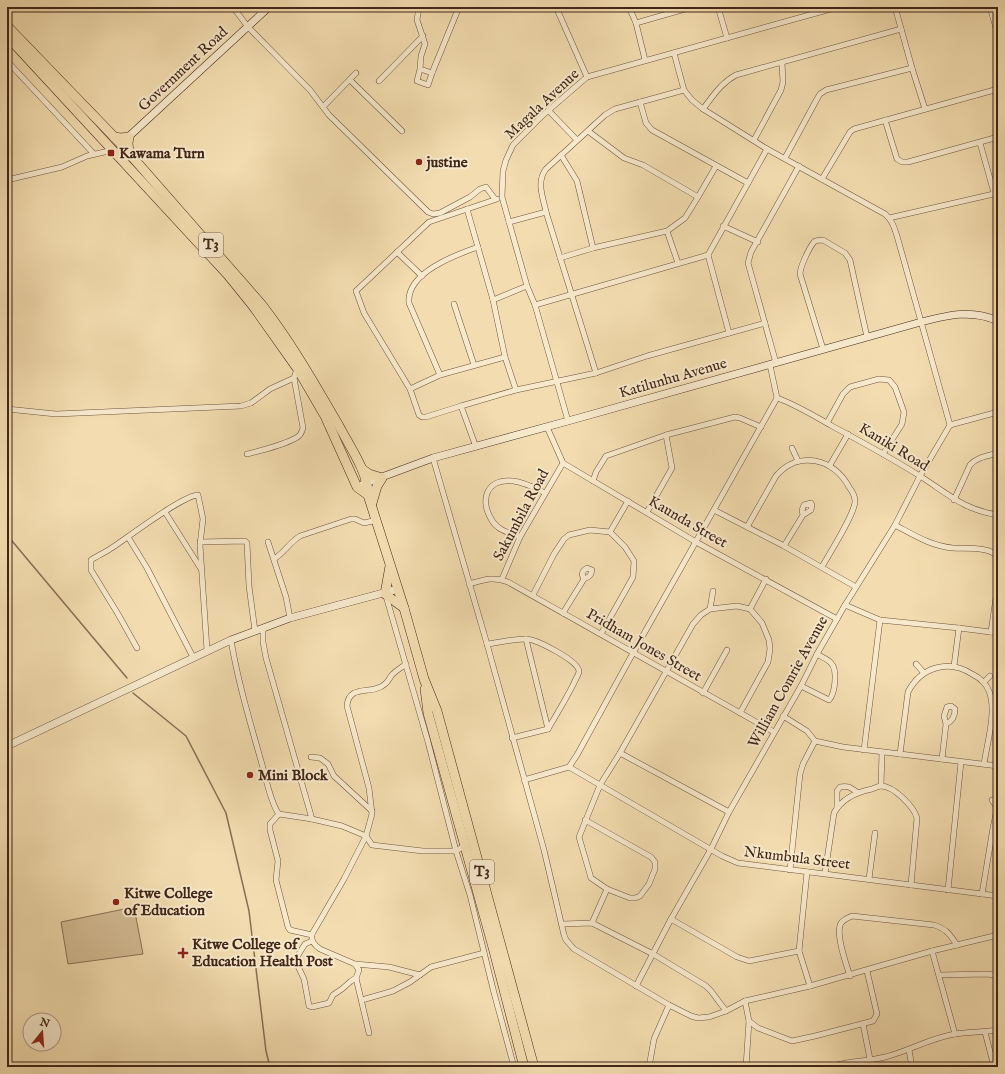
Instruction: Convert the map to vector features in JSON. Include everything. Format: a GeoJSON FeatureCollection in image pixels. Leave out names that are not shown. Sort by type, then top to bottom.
{"type":"FeatureCollection","features":[{"type":"Feature","properties":{"kind":"highway","name":"T3"},"geometry":{"type":"LineString","coordinates":[[7,26],[121,144],[240,278],[283,333],[305,366],[361,468],[368,483],[370,499],[404,608],[424,680],[437,711],[534,1067]]}},
{"type":"Feature","properties":{"kind":"highway","name":"T3"},"geometry":{"type":"LineString","coordinates":[[7,36],[228,275],[253,306],[297,368],[325,416],[358,487],[370,499]]}},
{"type":"Feature","properties":{"kind":"highway"},"geometry":{"type":"LineString","coordinates":[[114,137],[129,137],[129,153]]}},
{"type":"Feature","properties":{"kind":"highway"},"geometry":{"type":"LineString","coordinates":[[361,468],[369,474],[382,478],[370,499]]}},
{"type":"Feature","properties":{"kind":"highway"},"geometry":{"type":"LineString","coordinates":[[390,563],[385,594],[404,608]]}},
{"type":"Feature","properties":{"kind":"highway","name":"T3"},"geometry":{"type":"LineString","coordinates":[[424,680],[428,713],[524,1067]]}},
{"type":"Feature","properties":{"kind":"main road","name":"Government Road"},"geometry":{"type":"LineString","coordinates":[[113,150],[129,137],[269,7]]}},
{"type":"Feature","properties":{"kind":"main road","name":"Katilunhu Avenue"},"geometry":{"type":"LineString","coordinates":[[358,487],[433,458],[920,322],[960,314],[987,316],[998,321]]}},
{"type":"Feature","properties":{"kind":"main road"},"geometry":{"type":"LineString","coordinates":[[7,746],[231,640],[290,618],[385,594],[398,589]]}},
{"type":"Feature","properties":{"kind":"street"},"geometry":{"type":"LineString","coordinates":[[233,7],[248,27],[310,90],[324,106],[329,115],[428,212],[433,214],[440,213],[470,197],[480,189],[486,187],[495,199]]}},
{"type":"Feature","properties":{"kind":"street"},"geometry":{"type":"LineString","coordinates":[[419,7],[417,20],[425,44],[421,56],[417,81],[428,85],[459,7]]}},
{"type":"Feature","properties":{"kind":"street"},"geometry":{"type":"LineString","coordinates":[[556,7],[587,77]]}},
{"type":"Feature","properties":{"kind":"street"},"geometry":{"type":"LineString","coordinates":[[629,7],[636,23],[645,60]]}},
{"type":"Feature","properties":{"kind":"street"},"geometry":{"type":"LineString","coordinates":[[636,23],[692,7]]}},
{"type":"Feature","properties":{"kind":"street"},"geometry":{"type":"LineString","coordinates":[[718,7],[727,38]]}},
{"type":"Feature","properties":{"kind":"street","name":"Magala Avenue"},"geometry":{"type":"LineString","coordinates":[[568,421],[502,197],[503,171],[509,151],[516,141],[543,115],[587,77],[838,7]]}},
{"type":"Feature","properties":{"kind":"street"},"geometry":{"type":"LineString","coordinates":[[895,7],[925,109]]}},
{"type":"Feature","properties":{"kind":"street"},"geometry":{"type":"LineString","coordinates":[[990,7],[998,35]]}},
{"type":"Feature","properties":{"kind":"street"},"geometry":{"type":"LineString","coordinates":[[703,109],[721,85],[727,79],[736,75],[901,29]]}},
{"type":"Feature","properties":{"kind":"street"},"geometry":{"type":"LineString","coordinates":[[379,81],[423,36]]}},
{"type":"Feature","properties":{"kind":"street"},"geometry":{"type":"LineString","coordinates":[[674,53],[684,90],[692,100],[703,109],[768,149],[885,214],[889,218],[893,223],[897,236],[950,425],[998,412]]}},
{"type":"Feature","properties":{"kind":"street"},"geometry":{"type":"LineString","coordinates":[[7,61],[94,154]]}},
{"type":"Feature","properties":{"kind":"street"},"geometry":{"type":"LineString","coordinates":[[754,140],[781,90],[783,82],[782,62]]}},
{"type":"Feature","properties":{"kind":"street"},"geometry":{"type":"LineString","coordinates":[[785,158],[820,94],[826,90],[912,68]]}},
{"type":"Feature","properties":{"kind":"street"},"geometry":{"type":"LineString","coordinates":[[420,69],[432,73]]}},
{"type":"Feature","properties":{"kind":"street"},"geometry":{"type":"LineString","coordinates":[[324,106],[356,73]]}},
{"type":"Feature","properties":{"kind":"street"},"geometry":{"type":"LineString","coordinates":[[350,80],[402,131]]}},
{"type":"Feature","properties":{"kind":"street"},"geometry":{"type":"LineString","coordinates":[[822,179],[850,132],[854,129],[998,89]]}},
{"type":"Feature","properties":{"kind":"street"},"geometry":{"type":"LineString","coordinates":[[596,373],[546,212],[540,182],[542,174],[605,115],[615,109],[684,90]]}},
{"type":"Feature","properties":{"kind":"street"},"geometry":{"type":"LineString","coordinates":[[640,102],[646,123],[652,130],[748,183]]}},
{"type":"Feature","properties":{"kind":"street"},"geometry":{"type":"LineString","coordinates":[[549,111],[577,140]]}},
{"type":"Feature","properties":{"kind":"street"},"geometry":{"type":"LineString","coordinates":[[886,120],[897,159],[902,162],[908,162],[998,137]]}},
{"type":"Feature","properties":{"kind":"street"},"geometry":{"type":"LineString","coordinates":[[588,131],[624,158],[643,165],[698,197]]}},
{"type":"Feature","properties":{"kind":"street"},"geometry":{"type":"LineString","coordinates":[[889,218],[996,193],[980,143]]}},
{"type":"Feature","properties":{"kind":"street"},"geometry":{"type":"LineString","coordinates":[[729,333],[708,255],[723,226],[768,149]]}},
{"type":"Feature","properties":{"kind":"street"},"geometry":{"type":"LineString","coordinates":[[7,180],[62,167],[94,154],[113,150]]}},
{"type":"Feature","properties":{"kind":"street"},"geometry":{"type":"LineString","coordinates":[[561,155],[577,181],[593,248]]}},
{"type":"Feature","properties":{"kind":"street"},"geometry":{"type":"LineString","coordinates":[[560,258],[593,248],[667,231],[685,218],[716,166]]}},
{"type":"Feature","properties":{"kind":"street"},"geometry":{"type":"LineString","coordinates":[[524,780],[569,766],[577,755],[777,398],[773,364],[765,323],[748,263],[751,252],[758,242],[799,166]]}},
{"type":"Feature","properties":{"kind":"street"},"geometry":{"type":"LineString","coordinates":[[502,197],[429,222],[359,288],[356,293],[364,313],[410,389],[419,415],[422,417],[516,390],[596,373],[647,356],[765,323]]}},
{"type":"Feature","properties":{"kind":"street"},"geometry":{"type":"LineString","coordinates":[[466,209],[493,300],[505,357],[516,390]]}},
{"type":"Feature","properties":{"kind":"street"},"geometry":{"type":"LineString","coordinates":[[509,222],[546,212]]}},
{"type":"Feature","properties":{"kind":"street"},"geometry":{"type":"LineString","coordinates":[[723,226],[758,242]]}},
{"type":"Feature","properties":{"kind":"street"},"geometry":{"type":"LineString","coordinates":[[667,231],[678,263]]}},
{"type":"Feature","properties":{"kind":"street"},"geometry":{"type":"LineString","coordinates":[[823,349],[800,274],[801,265],[814,242],[819,239],[845,253],[850,260],[867,337]]}},
{"type":"Feature","properties":{"kind":"street"},"geometry":{"type":"LineString","coordinates":[[440,375],[409,303],[408,296],[412,288],[422,276],[440,262],[478,247]]}},
{"type":"Feature","properties":{"kind":"street"},"geometry":{"type":"LineString","coordinates":[[397,252],[422,276]]}},
{"type":"Feature","properties":{"kind":"street"},"geometry":{"type":"LineString","coordinates":[[535,305],[708,255]]}},
{"type":"Feature","properties":{"kind":"street"},"geometry":{"type":"LineString","coordinates":[[493,300],[527,286]]}},
{"type":"Feature","properties":{"kind":"street"},"geometry":{"type":"LineString","coordinates":[[454,304],[474,365]]}},
{"type":"Feature","properties":{"kind":"street"},"geometry":{"type":"LineString","coordinates":[[410,389],[440,375],[505,357]]}},
{"type":"Feature","properties":{"kind":"street"},"geometry":{"type":"LineString","coordinates":[[247,454],[270,448],[297,438],[302,432],[303,428],[294,378],[297,368]]}},
{"type":"Feature","properties":{"kind":"street"},"geometry":{"type":"LineString","coordinates":[[7,409],[64,414],[242,406],[251,403],[270,389],[294,378]]}},
{"type":"Feature","properties":{"kind":"street"},"geometry":{"type":"LineString","coordinates":[[827,423],[844,394],[850,387],[879,379],[888,380],[895,387],[904,412],[902,424],[883,454]]}},
{"type":"Feature","properties":{"kind":"street","name":"Kaniki Road"},"geometry":{"type":"LineString","coordinates":[[777,398],[848,434],[883,454],[920,476],[954,500],[976,511],[998,515]]}},
{"type":"Feature","properties":{"kind":"street"},"geometry":{"type":"LineString","coordinates":[[461,406],[476,447]]}},
{"type":"Feature","properties":{"kind":"street"},"geometry":{"type":"LineString","coordinates":[[593,481],[600,463],[606,456],[666,435],[735,417],[761,427]]}},
{"type":"Feature","properties":{"kind":"street","name":"William Comrie Avenue"},"geometry":{"type":"LineString","coordinates":[[636,986],[711,849],[729,812],[801,686],[837,618],[895,525],[920,476],[950,425]]}},
{"type":"Feature","properties":{"kind":"street"},"geometry":{"type":"LineString","coordinates":[[546,427],[563,463]]}},
{"type":"Feature","properties":{"kind":"street"},"geometry":{"type":"LineString","coordinates":[[830,465],[848,434]]}},
{"type":"Feature","properties":{"kind":"street"},"geometry":{"type":"LineString","coordinates":[[647,512],[672,468],[666,435]]}},
{"type":"Feature","properties":{"kind":"street"},"geometry":{"type":"LineString","coordinates":[[792,448],[798,461]]}},
{"type":"Feature","properties":{"kind":"street"},"geometry":{"type":"LineString","coordinates":[[954,500],[970,465],[977,459],[998,453]]}},
{"type":"Feature","properties":{"kind":"street"},"geometry":{"type":"LineString","coordinates":[[433,458],[487,644],[563,924],[566,940],[574,949],[669,1005],[698,1018],[709,1017],[726,1011],[745,1001],[850,976],[932,952],[998,935]]}},
{"type":"Feature","properties":{"kind":"street"},"geometry":{"type":"LineString","coordinates":[[747,527],[776,476],[787,465],[798,461],[821,462],[830,465],[843,476],[855,501],[853,512],[822,567]]}},
{"type":"Feature","properties":{"kind":"street","name":"Kaunda Street"},"geometry":{"type":"LineString","coordinates":[[563,463],[696,542],[837,618]]}},
{"type":"Feature","properties":{"kind":"street","name":"Sakumbila Road"},"geometry":{"type":"LineString","coordinates":[[502,580],[520,537],[563,463]]}},
{"type":"Feature","properties":{"kind":"street"},"geometry":{"type":"LineString","coordinates":[[520,537],[503,530],[493,523],[485,497],[488,488],[493,484],[512,481],[526,484],[545,492]]}},
{"type":"Feature","properties":{"kind":"street"},"geometry":{"type":"LineString","coordinates":[[137,648],[91,570],[91,560],[109,550],[165,512],[194,495],[198,495],[203,519],[200,542],[208,650]]}},
{"type":"Feature","properties":{"kind":"street"},"geometry":{"type":"LineString","coordinates":[[610,532],[628,501]]}},
{"type":"Feature","properties":{"kind":"street"},"geometry":{"type":"LineString","coordinates":[[714,510],[784,546],[856,587]]}},
{"type":"Feature","properties":{"kind":"street"},"geometry":{"type":"LineString","coordinates":[[165,512],[202,570]]}},
{"type":"Feature","properties":{"kind":"street"},"geometry":{"type":"LineString","coordinates":[[784,546],[803,515]]}},
{"type":"Feature","properties":{"kind":"street"},"geometry":{"type":"LineString","coordinates":[[274,560],[300,536],[350,519],[364,522],[376,520]]}},
{"type":"Feature","properties":{"kind":"street"},"geometry":{"type":"LineString","coordinates":[[895,525],[928,543],[954,548],[991,551],[998,557]]}},
{"type":"Feature","properties":{"kind":"street"},"geometry":{"type":"LineString","coordinates":[[533,595],[554,554],[564,539],[569,535],[590,530],[610,532],[625,547],[634,560],[633,577],[601,634]]}},
{"type":"Feature","properties":{"kind":"street"},"geometry":{"type":"LineString","coordinates":[[128,537],[147,568],[194,658]]}},
{"type":"Feature","properties":{"kind":"street"},"geometry":{"type":"LineString","coordinates":[[200,542],[245,541],[247,543],[249,586],[255,631]]}},
{"type":"Feature","properties":{"kind":"street"},"geometry":{"type":"LineString","coordinates":[[268,542],[286,597],[290,618]]}},
{"type":"Feature","properties":{"kind":"street"},"geometry":{"type":"LineString","coordinates":[[469,584],[491,578],[502,580]]}},
{"type":"Feature","properties":{"kind":"street"},"geometry":{"type":"LineString","coordinates":[[562,613],[584,579]]}},
{"type":"Feature","properties":{"kind":"street"},"geometry":{"type":"LineString","coordinates":[[750,609],[766,579]]}},
{"type":"Feature","properties":{"kind":"street","name":"Pridham Jones Street"},"geometry":{"type":"LineString","coordinates":[[502,580],[533,595],[562,613],[774,732]]}},
{"type":"Feature","properties":{"kind":"street"},"geometry":{"type":"LineString","coordinates":[[991,632],[998,584]]}},
{"type":"Feature","properties":{"kind":"street"},"geometry":{"type":"LineString","coordinates":[[710,609],[713,591]]}},
{"type":"Feature","properties":{"kind":"street"},"geometry":{"type":"LineString","coordinates":[[385,594],[428,742],[456,851],[470,895],[514,1067]]}},
{"type":"Feature","properties":{"kind":"street"},"geometry":{"type":"LineString","coordinates":[[845,605],[880,620],[998,633]]}},
{"type":"Feature","properties":{"kind":"street"},"geometry":{"type":"LineString","coordinates":[[585,820],[651,857],[655,862],[655,869],[652,877],[640,896],[630,898],[607,889],[594,881],[589,874],[579,837],[585,820],[600,785],[693,624],[701,615],[710,609],[737,606],[750,609],[762,623],[769,640],[770,649],[768,662],[740,713]]}},
{"type":"Feature","properties":{"kind":"street"},"geometry":{"type":"LineString","coordinates":[[864,750],[880,620]]}},
{"type":"Feature","properties":{"kind":"street"},"geometry":{"type":"LineString","coordinates":[[263,628],[263,642],[266,658],[312,819]]}},
{"type":"Feature","properties":{"kind":"street"},"geometry":{"type":"LineString","coordinates":[[954,666],[959,628]]}},
{"type":"Feature","properties":{"kind":"street"},"geometry":{"type":"LineString","coordinates":[[487,644],[526,639],[546,646],[569,659],[578,668],[579,673],[567,698],[548,729],[512,738]]}},
{"type":"Feature","properties":{"kind":"street"},"geometry":{"type":"LineString","coordinates":[[526,639],[548,729]]}},
{"type":"Feature","properties":{"kind":"street"},"geometry":{"type":"LineString","coordinates":[[231,640],[236,671],[245,707],[270,794],[277,813],[342,826],[366,836],[372,845],[423,851],[456,851],[473,841]]}},
{"type":"Feature","properties":{"kind":"street"},"geometry":{"type":"LineString","coordinates":[[703,693],[727,650]]}},
{"type":"Feature","properties":{"kind":"street"},"geometry":{"type":"LineString","coordinates":[[801,686],[829,700],[832,696],[835,676],[832,663],[817,654]]}},
{"type":"Feature","properties":{"kind":"street"},"geometry":{"type":"LineString","coordinates":[[406,664],[380,687],[356,692],[348,698],[347,706],[369,788],[372,811],[366,836],[344,879],[312,935],[312,941],[320,949],[355,964],[389,967],[420,975]]}},
{"type":"Feature","properties":{"kind":"street"},"geometry":{"type":"LineString","coordinates":[[916,664],[924,673]]}},
{"type":"Feature","properties":{"kind":"street"},"geometry":{"type":"LineString","coordinates":[[900,754],[908,692],[912,684],[924,673],[934,669],[954,666],[970,672],[984,682],[989,691],[992,701],[992,711],[984,764]]}},
{"type":"Feature","properties":{"kind":"street"},"geometry":{"type":"LineString","coordinates":[[984,682],[990,676]]}},
{"type":"Feature","properties":{"kind":"street"},"geometry":{"type":"LineString","coordinates":[[783,716],[807,731],[815,741],[864,750],[998,766]]}},
{"type":"Feature","properties":{"kind":"street"},"geometry":{"type":"LineString","coordinates":[[942,759],[946,724]]}},
{"type":"Feature","properties":{"kind":"street"},"geometry":{"type":"LineString","coordinates":[[790,870],[800,774],[803,764],[815,741]]}},
{"type":"Feature","properties":{"kind":"street"},"geometry":{"type":"LineString","coordinates":[[620,752],[729,812]]}},
{"type":"Feature","properties":{"kind":"street"},"geometry":{"type":"LineString","coordinates":[[882,752],[882,786]]}},
{"type":"Feature","properties":{"kind":"street"},"geometry":{"type":"LineString","coordinates":[[311,757],[320,758],[328,764],[334,776],[372,811]]}},
{"type":"Feature","properties":{"kind":"street"},"geometry":{"type":"LineString","coordinates":[[948,890],[961,762]]}},
{"type":"Feature","properties":{"kind":"street","name":"Nkumbula Street"},"geometry":{"type":"LineString","coordinates":[[569,766],[732,861],[744,865],[825,873],[998,896]]}},
{"type":"Feature","properties":{"kind":"street"},"geometry":{"type":"LineString","coordinates":[[837,808],[838,791],[840,787],[845,786],[857,792]]}},
{"type":"Feature","properties":{"kind":"street"},"geometry":{"type":"LineString","coordinates":[[825,873],[834,813],[837,808],[845,800],[857,792],[882,786],[897,793],[915,811],[917,818],[910,885]]}},
{"type":"Feature","properties":{"kind":"street"},"geometry":{"type":"LineString","coordinates":[[982,894],[993,828],[998,809],[992,800]]}},
{"type":"Feature","properties":{"kind":"street"},"geometry":{"type":"LineString","coordinates":[[279,814],[270,824],[270,830],[278,861],[276,880],[288,927],[290,930],[312,935]]}},
{"type":"Feature","properties":{"kind":"street"},"geometry":{"type":"LineString","coordinates":[[993,828],[998,824]]}},
{"type":"Feature","properties":{"kind":"street"},"geometry":{"type":"LineString","coordinates":[[869,879],[875,833]]}},
{"type":"Feature","properties":{"kind":"street"},"geometry":{"type":"LineString","coordinates":[[808,872],[799,951],[810,986]]}},
{"type":"Feature","properties":{"kind":"street"},"geometry":{"type":"LineString","coordinates":[[592,923],[607,889]]}},
{"type":"Feature","properties":{"kind":"street"},"geometry":{"type":"LineString","coordinates":[[850,976],[839,934],[840,924],[852,916],[941,927],[948,932],[957,946]]}},
{"type":"Feature","properties":{"kind":"street"},"geometry":{"type":"LineString","coordinates":[[672,919],[737,957],[749,961],[799,951]]}},
{"type":"Feature","properties":{"kind":"street"},"geometry":{"type":"LineString","coordinates":[[563,924],[592,923],[653,954],[706,986],[726,1011]]}},
{"type":"Feature","properties":{"kind":"street"},"geometry":{"type":"LineString","coordinates":[[312,941],[305,944],[295,960],[304,979],[311,1007],[329,1003],[333,995],[342,990],[356,978]]}},
{"type":"Feature","properties":{"kind":"street"},"geometry":{"type":"LineString","coordinates":[[932,952],[940,975],[955,1034]]}},
{"type":"Feature","properties":{"kind":"street"},"geometry":{"type":"LineString","coordinates":[[362,1000],[393,991],[431,967],[484,953]]}},
{"type":"Feature","properties":{"kind":"street"},"geometry":{"type":"LineString","coordinates":[[355,964],[359,970],[356,978],[369,1033]]}},
{"type":"Feature","properties":{"kind":"street"},"geometry":{"type":"LineString","coordinates":[[749,1021],[758,1028],[792,1041],[873,1021],[877,1014],[867,971]]}},
{"type":"Feature","properties":{"kind":"street"},"geometry":{"type":"LineString","coordinates":[[940,975],[998,975]]}},
{"type":"Feature","properties":{"kind":"street"},"geometry":{"type":"LineString","coordinates":[[745,1001],[749,1021],[746,1067]]}},
{"type":"Feature","properties":{"kind":"street"},"geometry":{"type":"LineString","coordinates":[[649,1067],[654,1039],[669,1005]]}},
{"type":"Feature","properties":{"kind":"street"},"geometry":{"type":"LineString","coordinates":[[863,1024],[870,1059]]}},
{"type":"Feature","properties":{"kind":"street"},"geometry":{"type":"LineString","coordinates":[[830,1067],[844,1063],[885,1057],[909,1050],[924,1042],[955,1034],[998,1030]]}},
{"type":"Feature","properties":{"kind":"street"},"geometry":{"type":"LineString","coordinates":[[985,1032],[994,1067]]}},
{"type":"Feature","properties":{"kind":"street"},"geometry":{"type":"LineString","coordinates":[[909,1050],[912,1067]]}},
{"type":"Feature","properties":{"kind":"shaded area"},"geometry":{"type":"Polygon","coordinates":[[[134,907],[143,954],[68,964],[61,922],[134,907]]]}},
{"type":"Feature","properties":{"kind":"waterway"},"geometry":{"type":"LineString","coordinates":[[7,535],[127,678]]}},
{"type":"Feature","properties":{"kind":"waterway"},"geometry":{"type":"LineString","coordinates":[[133,693],[186,736],[226,813],[249,911],[266,1051],[270,1067]]}},
{"type":"Feature","properties":{"kind":"place","name":"Kawama Turn"},"geometry":{"type":"Point","coordinates":[111,153]}},
{"type":"Feature","properties":{"kind":"place","name":"justine"},"geometry":{"type":"Point","coordinates":[419,162]}},
{"type":"Feature","properties":{"kind":"place","name":"Mini Block"},"geometry":{"type":"Point","coordinates":[250,775]}},
{"type":"Feature","properties":{"kind":"place","name":"Kitwe College of Education"},"geometry":{"type":"Point","coordinates":[116,902]}},
{"type":"Feature","properties":{"kind":"place","name":"Kitwe College of Education Health Post"},"geometry":{"type":"Point","coordinates":[183,953]}}]}
